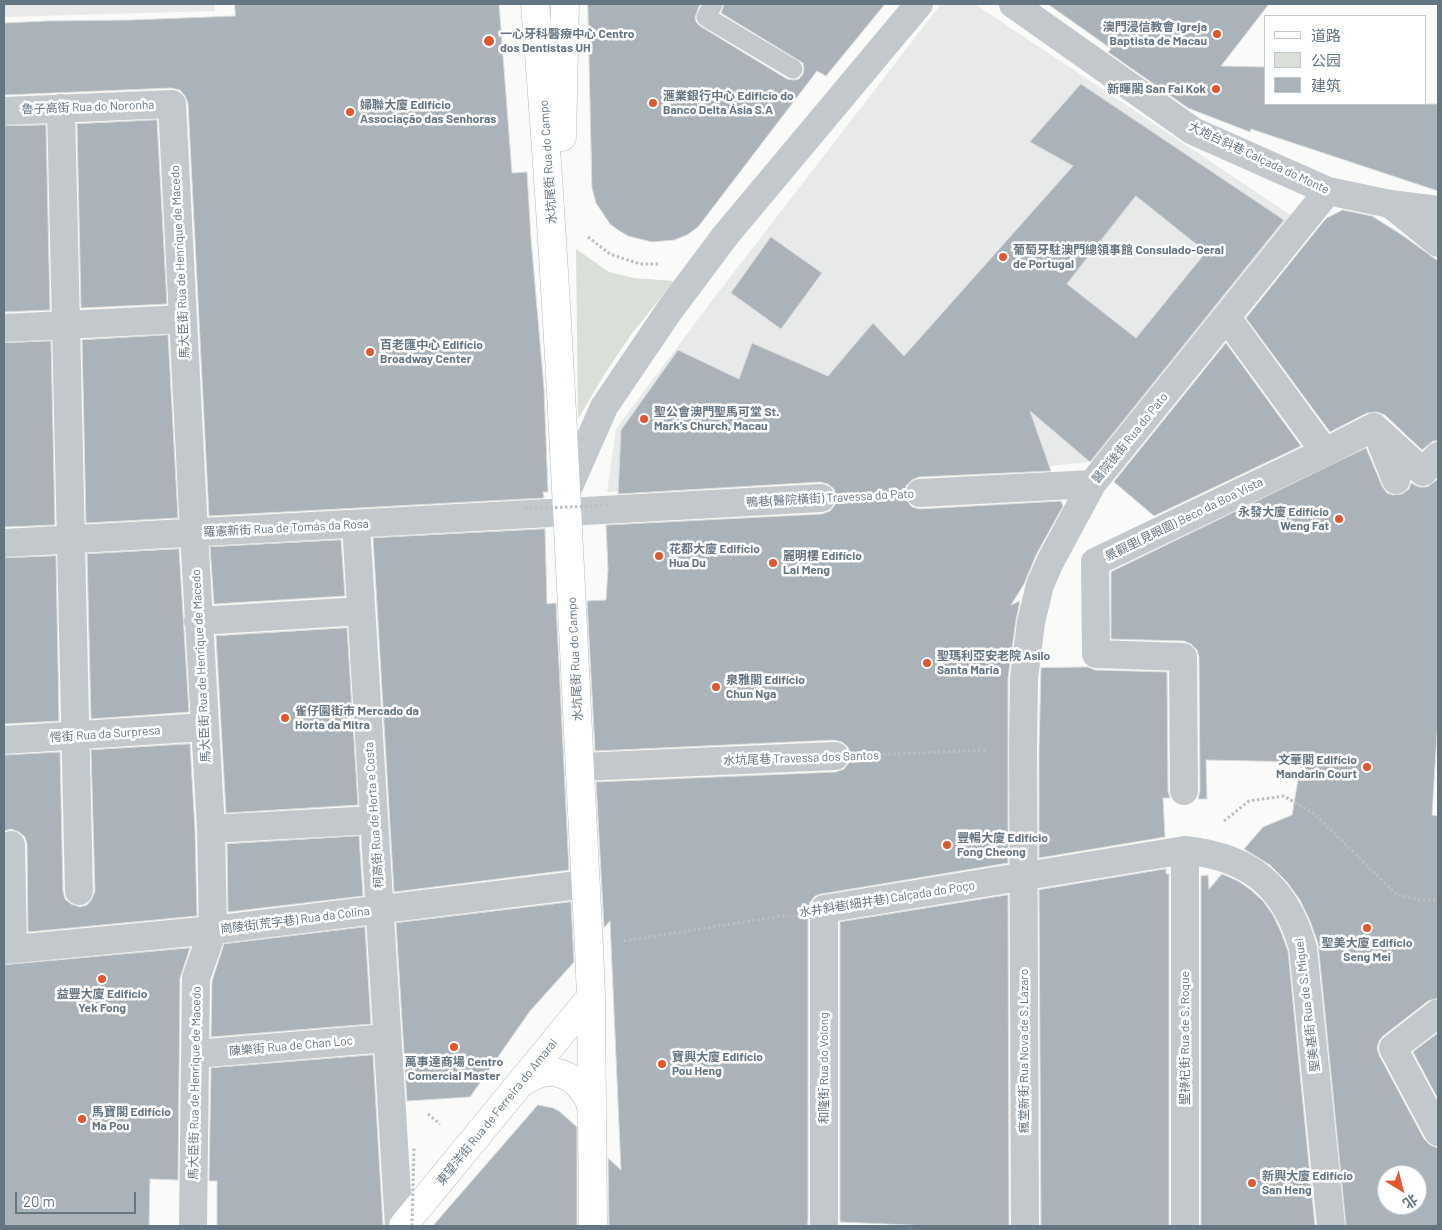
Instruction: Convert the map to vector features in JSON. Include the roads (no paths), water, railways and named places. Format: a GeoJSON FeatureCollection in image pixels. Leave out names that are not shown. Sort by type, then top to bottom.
{"type":"FeatureCollection","features":[{"type":"Feature","properties":{"kind":"main road","name":"水坑尾街 Rua do Campo"},"geometry":{"type":"LineString","coordinates":[[536,4],[558,321],[589,947],[593,1226]]}},
{"type":"Feature","properties":{"kind":"main road","name":"水坑尾街 Rua do Campo"},"geometry":{"type":"LineString","coordinates":[[558,321],[565,4]]}},
{"type":"Feature","properties":{"kind":"main road","name":"東望洋街 Rua de Ferreira do Amaral"},"geometry":{"type":"LineString","coordinates":[[405,1226],[591,997]]}},
{"type":"Feature","properties":{"kind":"main road"},"geometry":{"type":"LineString","coordinates":[[521,1083],[533,1076],[547,1072],[561,1074],[573,1080],[583,1089],[590,1101],[592,1115]]}},
{"type":"Feature","properties":{"kind":"street"},"geometry":{"type":"LineString","coordinates":[[567,501],[604,407],[668,312],[725,236],[919,4]]}},
{"type":"Feature","properties":{"kind":"street","name":"大炮台斜巷 Calçada do Monte"},"geometry":{"type":"LineString","coordinates":[[1013,4],[1193,131],[1328,191],[1390,204],[1438,242]]}},
{"type":"Feature","properties":{"kind":"street","name":"魯子高街 Rua do Noronha"},"geometry":{"type":"LineString","coordinates":[[4,111],[172,104]]}},
{"type":"Feature","properties":{"kind":"street","name":"馬大臣街 Rua de Henrique de Macedo"},"geometry":{"type":"LineString","coordinates":[[172,104],[198,621],[211,829],[213,930],[196,978],[193,1226]]}},
{"type":"Feature","properties":{"kind":"street"},"geometry":{"type":"LineString","coordinates":[[60,108],[80,891]]}},
{"type":"Feature","properties":{"kind":"street","name":"醫院後街 Rua do Pato"},"geometry":{"type":"LineString","coordinates":[[1024,876],[1024,678],[1031,622],[1040,585],[1050,562],[1092,484],[1328,191]]}},
{"type":"Feature","properties":{"kind":"street"},"geometry":{"type":"LineString","coordinates":[[1390,204],[1438,210]]}},
{"type":"Feature","properties":{"kind":"street"},"geometry":{"type":"LineString","coordinates":[[1227,318],[1325,452],[1374,427]]}},
{"type":"Feature","properties":{"kind":"street"},"geometry":{"type":"LineString","coordinates":[[4,328],[183,319]]}},
{"type":"Feature","properties":{"kind":"street"},"geometry":{"type":"LineString","coordinates":[[1374,427],[1424,472],[1438,456]]}},
{"type":"Feature","properties":{"kind":"street"},"geometry":{"type":"LineString","coordinates":[[1374,427],[1396,480]]}},
{"type":"Feature","properties":{"kind":"street","name":"景觀里(見眼圍) Beco da Boa Vista"},"geometry":{"type":"LineString","coordinates":[[1184,791],[1183,657],[1096,654],[1095,562],[1325,452]]}},
{"type":"Feature","properties":{"kind":"street","name":"鴨巷(醫院橫街) Travessa do Pato"},"geometry":{"type":"LineString","coordinates":[[920,493],[1092,484]]}},
{"type":"Feature","properties":{"kind":"street","name":"鴨巷(醫院橫街) Travessa do Pato"},"geometry":{"type":"LineString","coordinates":[[567,501],[652,505],[821,498]]}},
{"type":"Feature","properties":{"kind":"street","name":"羅憲新街 Rua de Tomás da Rosa"},"geometry":{"type":"LineString","coordinates":[[4,543],[356,524],[482,515],[567,501]]}},
{"type":"Feature","properties":{"kind":"street","name":"柯高街 Rua de Horta e Costa"},"geometry":{"type":"LineString","coordinates":[[356,524],[387,1038],[405,1226]]}},
{"type":"Feature","properties":{"kind":"street"},"geometry":{"type":"LineString","coordinates":[[198,621],[361,611]]}},
{"type":"Feature","properties":{"kind":"street","name":"愕街 Rua da Surpresa"},"geometry":{"type":"LineString","coordinates":[[4,740],[205,727]]}},
{"type":"Feature","properties":{"kind":"street","name":"水坑尾巷 Travessa dos Santos"},"geometry":{"type":"LineString","coordinates":[[580,767],[834,756]]}},
{"type":"Feature","properties":{"kind":"street"},"geometry":{"type":"LineString","coordinates":[[211,829],[374,820]]}},
{"type":"Feature","properties":{"kind":"street"},"geometry":{"type":"LineString","coordinates":[[8,950],[12,845]]}},
{"type":"Feature","properties":{"kind":"street","name":"水井斜巷(細井巷) Calçada do Poço"},"geometry":{"type":"LineString","coordinates":[[824,909],[1024,876],[1198,852]]}},
{"type":"Feature","properties":{"kind":"street","name":"聖祿杞街 Rua de S. Roque"},"geometry":{"type":"LineString","coordinates":[[1185,1226],[1198,852]]}},
{"type":"Feature","properties":{"kind":"street","name":"聖美基街 Rua de S. Miguel"},"geometry":{"type":"LineString","coordinates":[[1198,852],[1241,865],[1263,880],[1278,894],[1297,928],[1303,948],[1331,1226]]}},
{"type":"Feature","properties":{"kind":"street","name":"瘋堂新街 Rua Nova de S. Lázaro"},"geometry":{"type":"LineString","coordinates":[[1024,876],[1025,1226]]}},
{"type":"Feature","properties":{"kind":"street","name":"崗陵街(荒字巷) Rua da Colina"},"geometry":{"type":"LineString","coordinates":[[8,950],[292,921],[586,884]]}},
{"type":"Feature","properties":{"kind":"street","name":"和隆街 Rua do Volong"},"geometry":{"type":"LineString","coordinates":[[824,909],[824,1226]]}},
{"type":"Feature","properties":{"kind":"street"},"geometry":{"type":"LineString","coordinates":[[1438,1013],[1393,1048],[1438,1132]]}},
{"type":"Feature","properties":{"kind":"street","name":"陳樂街 Rua de Chan Loc"},"geometry":{"type":"LineString","coordinates":[[195,1054],[387,1038]]}},
{"type":"Feature","properties":{"kind":"lane"},"geometry":{"type":"LineString","coordinates":[[713,4],[706,16],[793,69]]}},
{"type":"Feature","properties":{"kind":"place","name":"澳門浸信教會 Igreja Baptista de Macau"},"geometry":{"type":"Point","coordinates":[1217,34]}},
{"type":"Feature","properties":{"kind":"place","name":"一心牙科醫療中心 Centro dos Dentistas UH"},"geometry":{"type":"Point","coordinates":[489,41]}},
{"type":"Feature","properties":{"kind":"place","name":"新暉閣 San Fai Kok"},"geometry":{"type":"Point","coordinates":[1216,89]}},
{"type":"Feature","properties":{"kind":"place","name":"滙業銀行中心 Edificío do Banco Delta Ásia S.A"},"geometry":{"type":"Point","coordinates":[653,103]}},
{"type":"Feature","properties":{"kind":"place","name":"婦聯大廈 Edifício Associação das Senhoras"},"geometry":{"type":"Point","coordinates":[350,112]}},
{"type":"Feature","properties":{"kind":"place","name":"葡萄牙駐澳門總領事館 Consulado-Geral de Portugal"},"geometry":{"type":"Point","coordinates":[1003,257]}},
{"type":"Feature","properties":{"kind":"place","name":"百老匯中心 Edifício Broadway Center"},"geometry":{"type":"Point","coordinates":[370,352]}},
{"type":"Feature","properties":{"kind":"place","name":"聖公會澳門聖馬可堂 St. Mark's Church, Macau"},"geometry":{"type":"Point","coordinates":[644,419]}},
{"type":"Feature","properties":{"kind":"place","name":"永發大廈 Edifício Weng Fat"},"geometry":{"type":"Point","coordinates":[1339,519]}},
{"type":"Feature","properties":{"kind":"place","name":"花都大廈 Edifício Hua Du"},"geometry":{"type":"Point","coordinates":[659,556]}},
{"type":"Feature","properties":{"kind":"place","name":"麗明樓 Edifício Lai Meng"},"geometry":{"type":"Point","coordinates":[773,563]}},
{"type":"Feature","properties":{"kind":"place","name":"聖瑪利亞安老院 Asilo Santa Maria"},"geometry":{"type":"Point","coordinates":[927,663]}},
{"type":"Feature","properties":{"kind":"place","name":"泉雅閣 Edifício Chun Nga"},"geometry":{"type":"Point","coordinates":[716,687]}},
{"type":"Feature","properties":{"kind":"place","name":"雀仔園街市 Mercado da Horta da Mitra"},"geometry":{"type":"Point","coordinates":[285,718]}},
{"type":"Feature","properties":{"kind":"place","name":"文華閣 Edifício Mandarin Court"},"geometry":{"type":"Point","coordinates":[1367,767]}},
{"type":"Feature","properties":{"kind":"place","name":"豐暢大廈 Edifício Fong Cheong"},"geometry":{"type":"Point","coordinates":[947,845]}},
{"type":"Feature","properties":{"kind":"place","name":"聖美大廈 Edifício Seng Mei"},"geometry":{"type":"Point","coordinates":[1367,928]}},
{"type":"Feature","properties":{"kind":"place","name":"益豐大廈 Edifício Yek Fong"},"geometry":{"type":"Point","coordinates":[102,979]}},
{"type":"Feature","properties":{"kind":"place","name":"萬事達商場 Centro Comercial Master"},"geometry":{"type":"Point","coordinates":[454,1047]}},
{"type":"Feature","properties":{"kind":"place","name":"寶興大廈 Edifício Pou Heng"},"geometry":{"type":"Point","coordinates":[662,1064]}},
{"type":"Feature","properties":{"kind":"place","name":"馬寶閣 Edifício Ma Pou"},"geometry":{"type":"Point","coordinates":[82,1119]}},
{"type":"Feature","properties":{"kind":"place","name":"新興大廈 Edifício San Heng"},"geometry":{"type":"Point","coordinates":[1252,1183]}}]}
